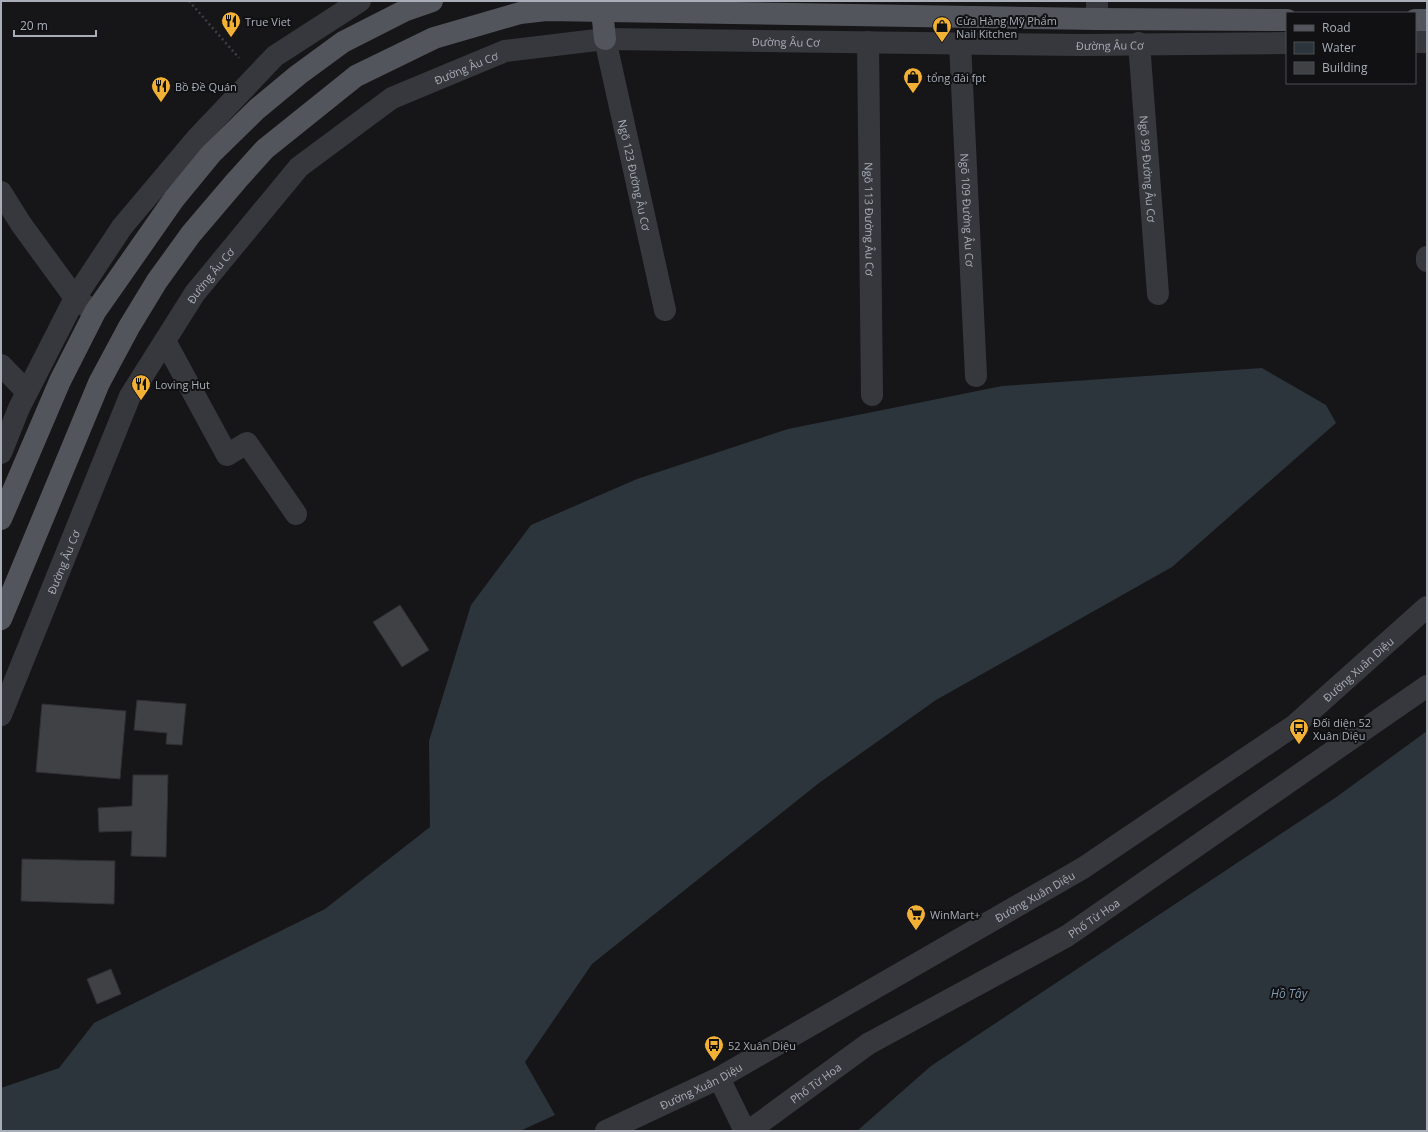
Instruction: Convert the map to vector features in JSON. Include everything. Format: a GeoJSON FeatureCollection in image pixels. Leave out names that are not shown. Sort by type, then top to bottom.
{"type":"FeatureCollection","features":[{"type":"Feature","properties":{"kind":"main road"},"geometry":{"type":"LineString","coordinates":[[1,519],[60,381],[95,312],[174,199],[211,154],[257,110],[298,75],[343,42],[406,10],[432,1]]}},
{"type":"Feature","properties":{"kind":"main road"},"geometry":{"type":"LineString","coordinates":[[601,6],[605,39]]}},
{"type":"Feature","properties":{"kind":"main road"},"geometry":{"type":"LineString","coordinates":[[1,618],[100,383],[129,327],[158,281],[192,234],[265,149],[356,76],[434,38],[520,13],[601,6],[769,12],[1097,10],[1286,20]]}},
{"type":"Feature","properties":{"kind":"main road"},"geometry":{"type":"LineString","coordinates":[[1416,20],[1427,20]]}},
{"type":"Feature","properties":{"kind":"street"},"geometry":{"type":"LineString","coordinates":[[1,453],[27,392],[75,298],[122,227],[197,138],[275,56],[360,1]]}},
{"type":"Feature","properties":{"kind":"street","name":"Đường Âu Cơ"},"geometry":{"type":"LineString","coordinates":[[1,715],[130,396],[195,293],[298,167],[392,98],[505,51],[605,39],[1139,44],[1286,42]]}},
{"type":"Feature","properties":{"kind":"street","name":"Ngõ 123 Đường Âu Cơ"},"geometry":{"type":"LineString","coordinates":[[605,39],[666,310]]}},
{"type":"Feature","properties":{"kind":"street","name":"Ngõ 113 Đường Âu Cơ"},"geometry":{"type":"LineString","coordinates":[[868,42],[872,395]]}},
{"type":"Feature","properties":{"kind":"street"},"geometry":{"type":"LineString","coordinates":[[1416,42],[1427,42]]}},
{"type":"Feature","properties":{"kind":"street","name":"Ngõ 109 Đường Âu Cơ"},"geometry":{"type":"LineString","coordinates":[[960,43],[976,376]]}},
{"type":"Feature","properties":{"kind":"street","name":"Ngõ 99 Đường Âu Cơ"},"geometry":{"type":"LineString","coordinates":[[1139,44],[1158,294]]}},
{"type":"Feature","properties":{"kind":"street"},"geometry":{"type":"LineString","coordinates":[[1,192],[21,224],[75,298],[95,312]]}},
{"type":"Feature","properties":{"kind":"street"},"geometry":{"type":"LineString","coordinates":[[165,341],[227,454],[247,443],[296,514]]}},
{"type":"Feature","properties":{"kind":"street"},"geometry":{"type":"LineString","coordinates":[[1,365],[27,392]]}},
{"type":"Feature","properties":{"kind":"street","name":"Đường Xuân Diệu"},"geometry":{"type":"LineString","coordinates":[[606,1131],[719,1078],[1083,868],[1295,725],[1427,607]]}},
{"type":"Feature","properties":{"kind":"street","name":"Phố Từ Hoa"},"geometry":{"type":"LineString","coordinates":[[749,1131],[868,1044],[1067,936],[1427,686]]}},
{"type":"Feature","properties":{"kind":"street"},"geometry":{"type":"LineString","coordinates":[[719,1078],[744,1131]]}},
{"type":"Feature","properties":{"kind":"path"},"geometry":{"type":"LineString","coordinates":[[189,1],[256,76]]}},
{"type":"Feature","properties":{"kind":"water"},"geometry":{"type":"Polygon","coordinates":[[[1262,368],[1326,405],[1336,423],[1172,567],[936,700],[819,783],[592,964],[525,1062],[555,1115],[520,1131],[1,1131],[1,1088],[59,1068],[94,1023],[325,909],[430,827],[429,741],[471,605],[531,525],[637,479],[788,429],[1002,386],[1262,368]]]}},
{"type":"Feature","properties":{"kind":"water","name":"Hồ Tây"},"geometry":{"type":"Polygon","coordinates":[[[1427,731],[1427,1131],[857,1131],[931,1066],[1335,798],[1427,731]]]}},
{"type":"Feature","properties":{"kind":"building"},"geometry":{"type":"Polygon","coordinates":[[[400,605],[429,650],[402,667],[373,622],[400,605]]]}},
{"type":"Feature","properties":{"kind":"building"},"geometry":{"type":"Polygon","coordinates":[[[137,700],[186,704],[182,745],[166,744],[167,733],[134,730],[137,700]]]}},
{"type":"Feature","properties":{"kind":"building"},"geometry":{"type":"Polygon","coordinates":[[[42,704],[126,711],[120,779],[36,772],[42,704]]]}},
{"type":"Feature","properties":{"kind":"building"},"geometry":{"type":"Polygon","coordinates":[[[133,775],[168,775],[166,857],[131,856],[132,831],[99,832],[98,808],[132,806],[133,775]]]}},
{"type":"Feature","properties":{"kind":"building"},"geometry":{"type":"Polygon","coordinates":[[[22,859],[115,861],[114,904],[21,901],[22,859]]]}},
{"type":"Feature","properties":{"kind":"building"},"geometry":{"type":"Polygon","coordinates":[[[111,969],[121,994],[97,1004],[87,979],[111,969]]]}},
{"type":"Feature","properties":{"kind":"place","name":"True Viet"},"geometry":{"type":"Point","coordinates":[231,38]}},
{"type":"Feature","properties":{"kind":"place","name":"Cửa Hàng Mỹ Phẩm Nail Kitchen"},"geometry":{"type":"Point","coordinates":[942,43]}},
{"type":"Feature","properties":{"kind":"place","name":"tổng đài fpt"},"geometry":{"type":"Point","coordinates":[913,94]}},
{"type":"Feature","properties":{"kind":"place","name":"Bồ Đề Quán"},"geometry":{"type":"Point","coordinates":[161,103]}},
{"type":"Feature","properties":{"kind":"place","name":"Loving Hut"},"geometry":{"type":"Point","coordinates":[141,401]}},
{"type":"Feature","properties":{"kind":"place","name":"Đối diện 52 Xuân Diệu"},"geometry":{"type":"Point","coordinates":[1299,745]}},
{"type":"Feature","properties":{"kind":"place","name":"WinMart+"},"geometry":{"type":"Point","coordinates":[916,931]}},
{"type":"Feature","properties":{"kind":"place","name":"52 Xuân Diệu"},"geometry":{"type":"Point","coordinates":[714,1062]}}]}
